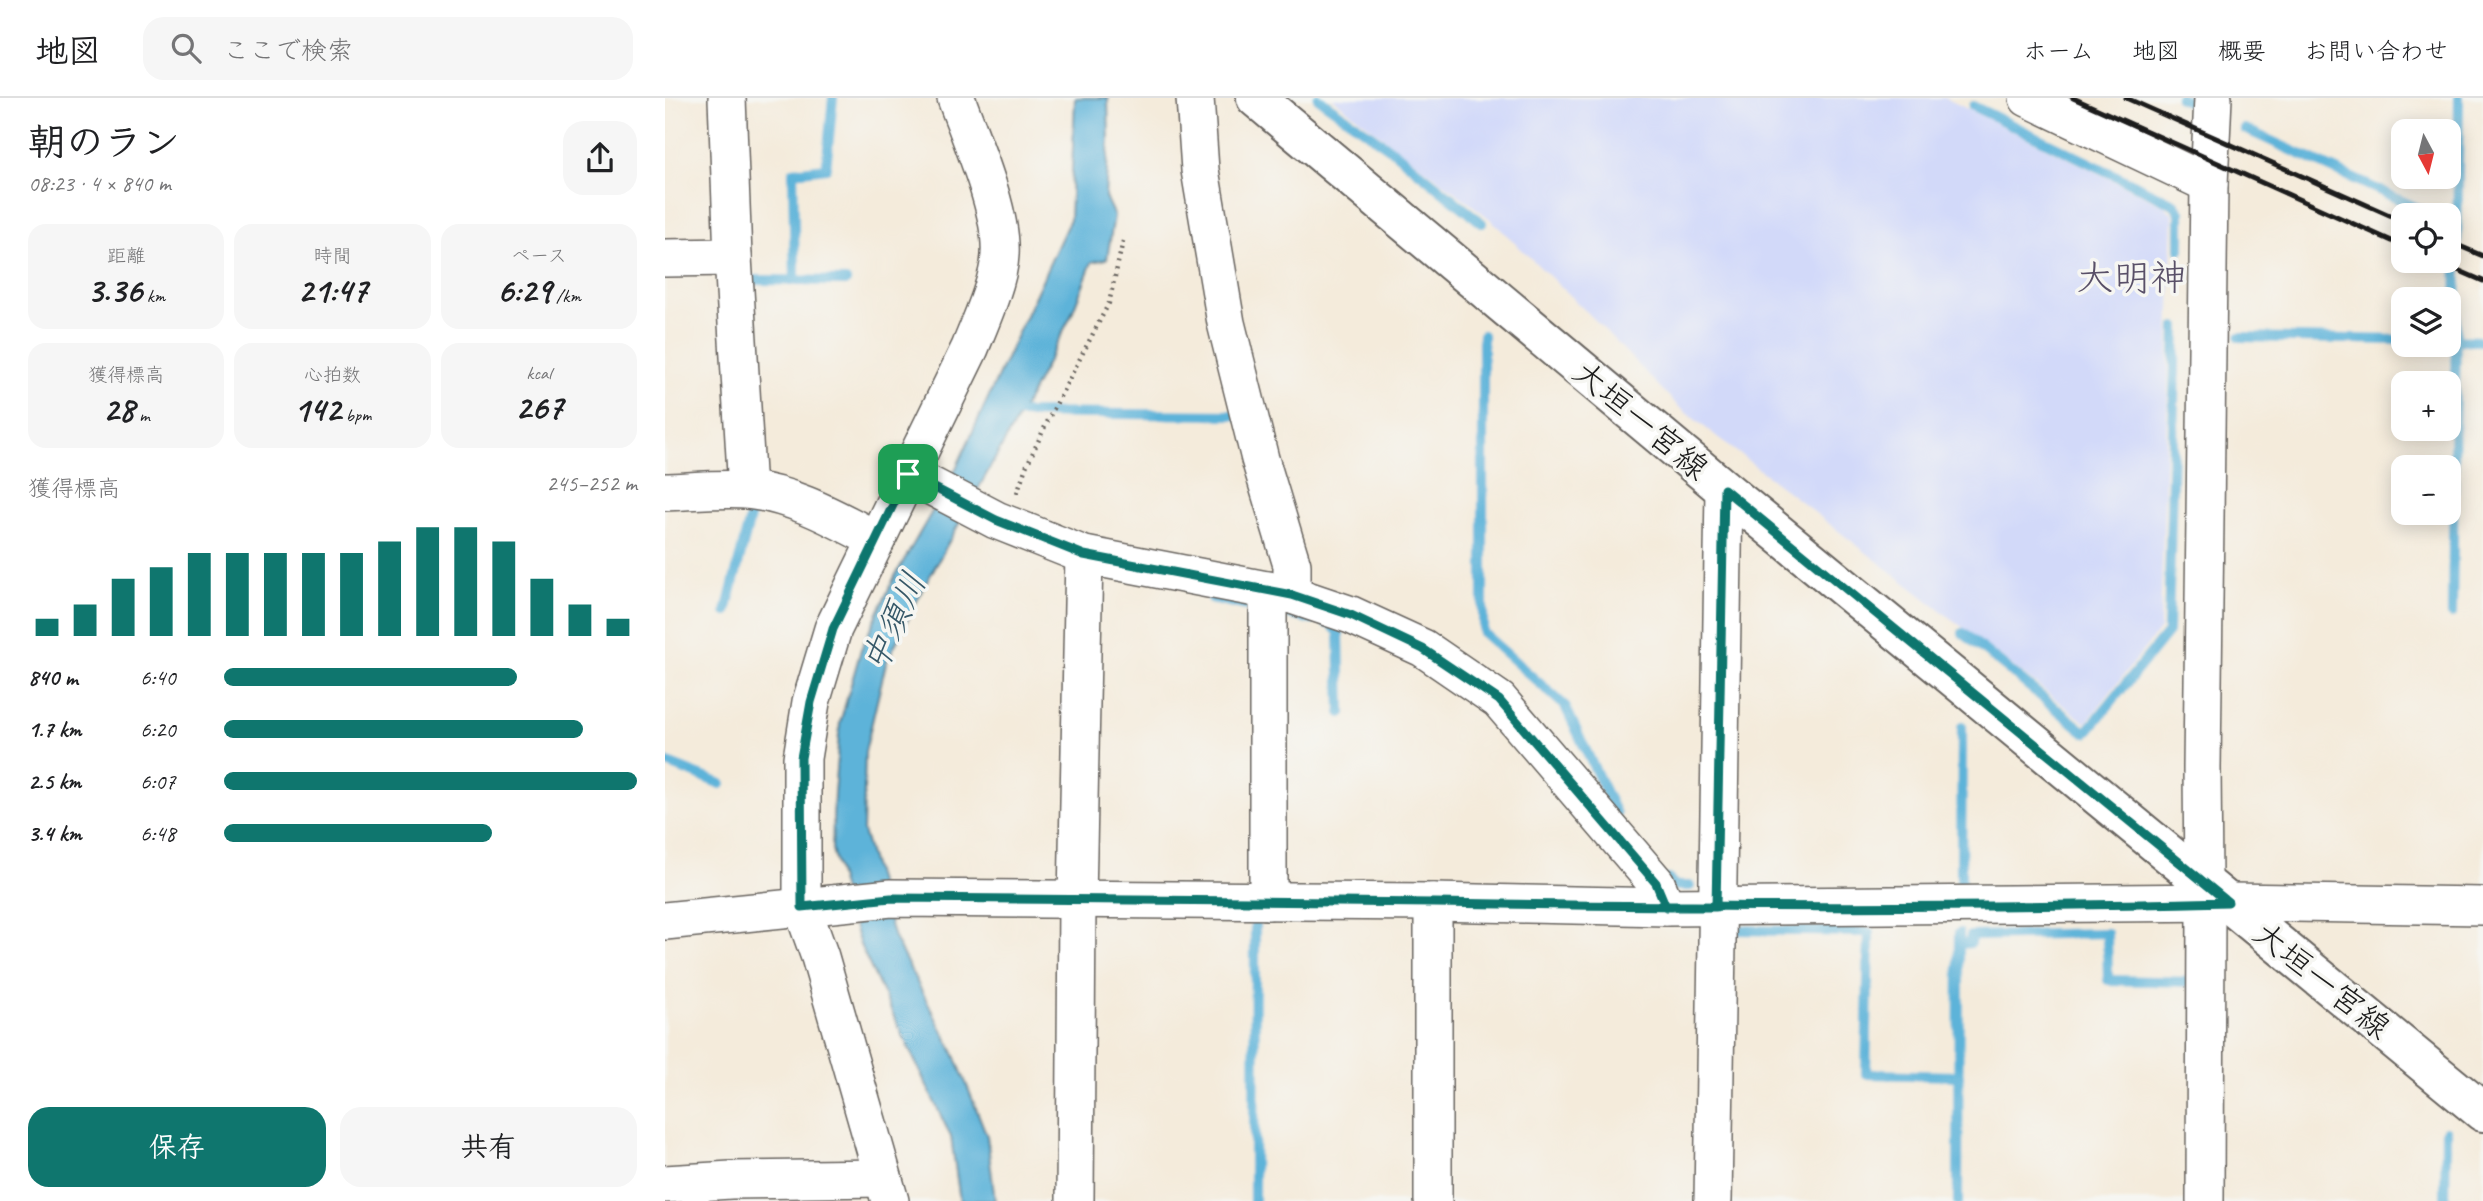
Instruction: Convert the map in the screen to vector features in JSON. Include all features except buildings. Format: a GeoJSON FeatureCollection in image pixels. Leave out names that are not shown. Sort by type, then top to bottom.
{"type":"FeatureCollection","features":[{"type":"Feature","properties":{"kind":"main road","name":"大垣一宮線"},"geometry":{"type":"LineString","coordinates":[[1256,98],[2213,896],[2483,1112]]}},
{"type":"Feature","properties":{"kind":"street"},"geometry":{"type":"LineString","coordinates":[[727,98],[733,257],[747,490]]}},
{"type":"Feature","properties":{"kind":"street"},"geometry":{"type":"LineString","coordinates":[[665,1184],[731,1180],[887,1189],[820,957],[801,758],[811,702],[833,629],[875,539],[919,480],[988,304],[1000,255],[996,213],[956,98]]}},
{"type":"Feature","properties":{"kind":"street"},"geometry":{"type":"LineString","coordinates":[[1195,98],[1200,170],[1226,323],[1260,459],[1292,565],[1280,592],[1268,901]]}},
{"type":"Feature","properties":{"kind":"street"},"geometry":{"type":"LineString","coordinates":[[2028,98],[2209,184]]}},
{"type":"Feature","properties":{"kind":"street"},"geometry":{"type":"LineString","coordinates":[[2205,1201],[2213,896],[2202,768],[2209,184],[2213,98]]}},
{"type":"Feature","properties":{"kind":"street"},"geometry":{"type":"LineString","coordinates":[[665,258],[733,257]]}},
{"type":"Feature","properties":{"kind":"street"},"geometry":{"type":"LineString","coordinates":[[919,480],[1001,522],[1084,555],[1280,592],[1351,615],[1423,649],[1499,700],[1656,883],[1666,907]]}},
{"type":"Feature","properties":{"kind":"street"},"geometry":{"type":"LineString","coordinates":[[1713,1201],[1724,489]]}},
{"type":"Feature","properties":{"kind":"street"},"geometry":{"type":"LineString","coordinates":[[665,492],[747,490],[786,498],[815,508],[875,539]]}},
{"type":"Feature","properties":{"kind":"street"},"geometry":{"type":"LineString","coordinates":[[1075,1201],[1077,900],[1084,555]]}},
{"type":"Feature","properties":{"kind":"street"},"geometry":{"type":"LineString","coordinates":[[665,921],[891,898],[1716,907],[2213,896],[2483,906]]}},
{"type":"Feature","properties":{"kind":"street"},"geometry":{"type":"LineString","coordinates":[[1433,902],[1433,1201]]}},
{"type":"Feature","properties":{"kind":"path"},"geometry":{"type":"LineString","coordinates":[[1001,522],[1051,414],[1109,303],[1123,241]]}},
{"type":"Feature","properties":{"kind":"shaded area"},"geometry":{"type":"Polygon","coordinates":[[[1332,98],[1945,98],[2165,206],[2173,215],[2160,629],[2086,723],[1680,408],[1595,320],[1489,218],[1332,98]]]}},
{"type":"Feature","properties":{"kind":"water","name":"中須川"},"geometry":{"type":"Polygon","coordinates":[[[1075,98],[1108,98],[1109,140],[1105,197],[1114,216],[1107,259],[1092,262],[1071,316],[1032,392],[926,583],[886,663],[865,752],[863,831],[894,938],[954,1053],[987,1136],[995,1201],[960,1201],[951,1137],[860,945],[840,881],[832,849],[840,723],[861,649],[895,576],[952,477],[1070,219],[1075,98]]]}},
{"type":"Feature","properties":{"kind":"waterway"},"geometry":{"type":"LineString","coordinates":[[795,280],[793,172],[826,168],[833,98]]}},
{"type":"Feature","properties":{"kind":"waterway"},"geometry":{"type":"LineString","coordinates":[[1318,98],[1392,150],[1482,223]]}},
{"type":"Feature","properties":{"kind":"waterway"},"geometry":{"type":"LineString","coordinates":[[2180,98],[2191,103]]}},
{"type":"Feature","properties":{"kind":"waterway"},"geometry":{"type":"LineString","coordinates":[[2452,614],[2459,98]]}},
{"type":"Feature","properties":{"kind":"waterway"},"geometry":{"type":"LineString","coordinates":[[1973,106],[2174,204],[2180,212],[2180,250]]}},
{"type":"Feature","properties":{"kind":"waterway"},"geometry":{"type":"LineString","coordinates":[[2245,129],[2407,203]]}},
{"type":"Feature","properties":{"kind":"waterway"},"geometry":{"type":"LineString","coordinates":[[754,280],[846,281]]}},
{"type":"Feature","properties":{"kind":"waterway"},"geometry":{"type":"LineString","coordinates":[[1963,633],[2086,733],[2168,632],[2176,327]]}},
{"type":"Feature","properties":{"kind":"waterway"},"geometry":{"type":"LineString","coordinates":[[1483,335],[1483,633],[1565,706],[1616,814]]}},
{"type":"Feature","properties":{"kind":"waterway"},"geometry":{"type":"LineString","coordinates":[[2240,337],[2391,340]]}},
{"type":"Feature","properties":{"kind":"waterway"},"geometry":{"type":"LineString","coordinates":[[2461,340],[2483,341]]}},
{"type":"Feature","properties":{"kind":"waterway"},"geometry":{"type":"LineString","coordinates":[[1008,413],[1239,417]]}},
{"type":"Feature","properties":{"kind":"waterway"},"geometry":{"type":"LineString","coordinates":[[726,612],[752,510]]}},
{"type":"Feature","properties":{"kind":"waterway"},"geometry":{"type":"LineString","coordinates":[[1212,598],[1256,608]]}},
{"type":"Feature","properties":{"kind":"waterway"},"geometry":{"type":"LineString","coordinates":[[1282,613],[1312,620]]}},
{"type":"Feature","properties":{"kind":"waterway"},"geometry":{"type":"LineString","coordinates":[[1326,623],[1331,624],[1339,633],[1341,713]]}},
{"type":"Feature","properties":{"kind":"waterway"},"geometry":{"type":"LineString","coordinates":[[1961,886],[1962,727]]}},
{"type":"Feature","properties":{"kind":"waterway"},"geometry":{"type":"LineString","coordinates":[[665,762],[721,784]]}},
{"type":"Feature","properties":{"kind":"waterway"},"geometry":{"type":"LineString","coordinates":[[1668,879],[1676,886],[1690,886]]}},
{"type":"Feature","properties":{"kind":"waterway"},"geometry":{"type":"LineString","coordinates":[[1254,1201],[1255,925]]}},
{"type":"Feature","properties":{"kind":"waterway"},"geometry":{"type":"LineString","coordinates":[[1736,930],[1869,932],[1866,1074],[1959,1076]]}},
{"type":"Feature","properties":{"kind":"waterway"},"geometry":{"type":"LineString","coordinates":[[1958,1201],[1959,933]]}},
{"type":"Feature","properties":{"kind":"waterway"},"geometry":{"type":"LineString","coordinates":[[1959,944],[1970,943],[1971,936],[2107,933],[2108,980],[2195,982],[2195,987]]}},
{"type":"Feature","properties":{"kind":"waterway"},"geometry":{"type":"LineString","coordinates":[[2445,1201],[2446,1131]]}},
{"type":"Feature","properties":{"kind":"railway"},"geometry":{"type":"LineString","coordinates":[[2073,98],[2391,241]]}},
{"type":"Feature","properties":{"kind":"railway"},"geometry":{"type":"LineString","coordinates":[[2126,98],[2391,216]]}},
{"type":"Feature","properties":{"kind":"railway"},"geometry":{"type":"LineString","coordinates":[[2461,247],[2483,256]]}},
{"type":"Feature","properties":{"kind":"railway"},"geometry":{"type":"LineString","coordinates":[[2461,271],[2483,281]]}},
{"type":"Feature","properties":{"kind":"district","name":"大明神"},"geometry":{"type":"Point","coordinates":[2132,277]}},
{"type":"Feature","properties":{"kind":"route"},"geometry":{"type":"LineString","coordinates":[[908,474],[833,629],[811,702],[801,758],[802,907],[891,898],[1433,902],[1666,907],[2112,904],[2228,902],[1724,489],[1716,907],[1666,907],[1656,883],[1499,700],[1423,649],[1351,615],[1292,595],[1084,555],[996,520],[908,474]]}}]}
